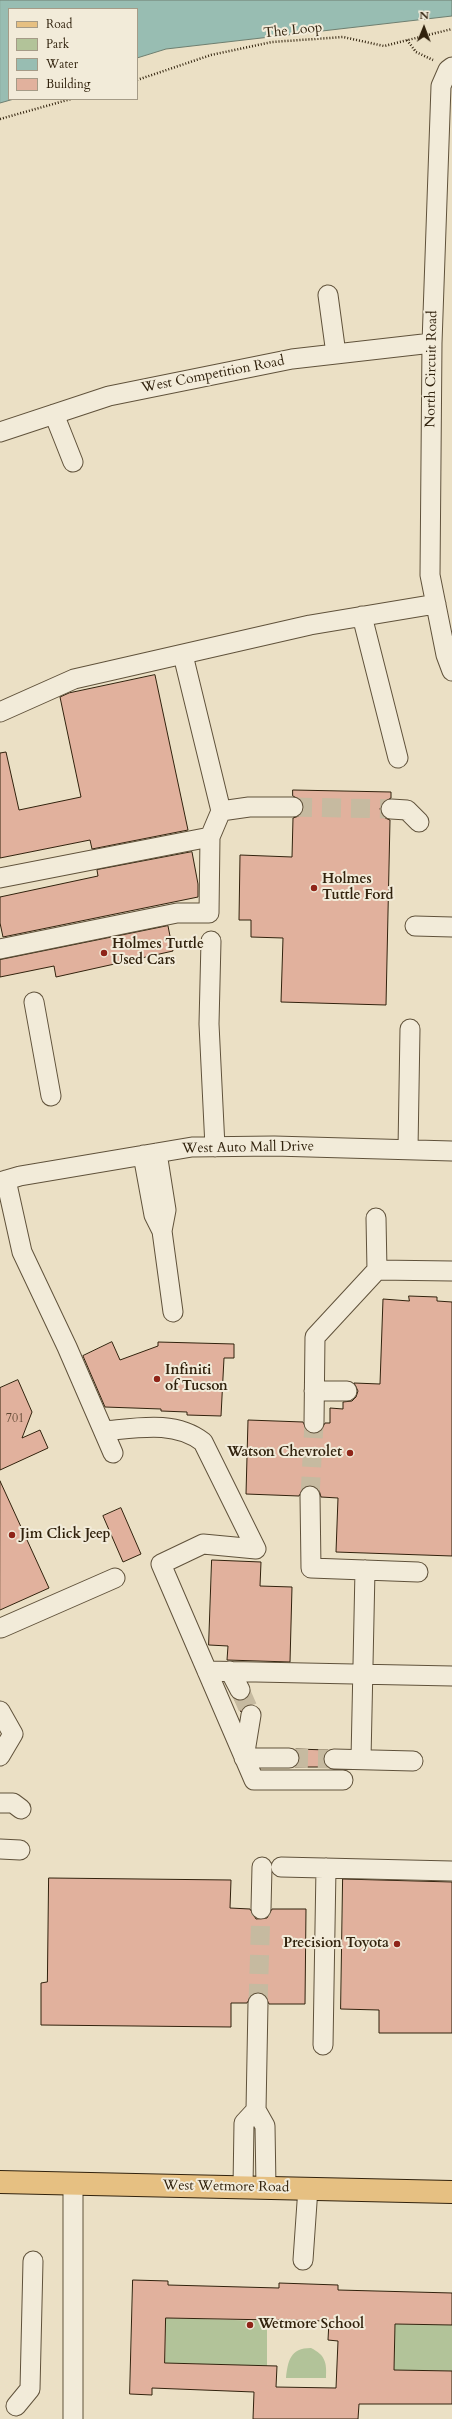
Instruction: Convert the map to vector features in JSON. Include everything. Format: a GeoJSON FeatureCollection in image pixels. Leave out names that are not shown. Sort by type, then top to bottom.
{"type":"FeatureCollection","features":[{"type":"Feature","properties":{"kind":"main road","name":"West Wetmore Road"},"geometry":{"type":"LineString","coordinates":[[0,2182],[452,2192]]}},
{"type":"Feature","properties":{"kind":"street","name":"North Circuit Road"},"geometry":{"type":"LineString","coordinates":[[450,69],[441,86],[432,343],[430,575],[446,655],[452,672]]}},
{"type":"Feature","properties":{"kind":"street"},"geometry":{"type":"LineString","coordinates":[[328,295],[336,354]]}},
{"type":"Feature","properties":{"kind":"street","name":"West Competition Road"},"geometry":{"type":"LineString","coordinates":[[0,432],[109,396],[292,359],[432,343]]}},
{"type":"Feature","properties":{"kind":"street"},"geometry":{"type":"LineString","coordinates":[[54,414],[73,462]]}},
{"type":"Feature","properties":{"kind":"street"},"geometry":{"type":"LineString","coordinates":[[0,712],[74,679],[310,625],[436,604]]}},
{"type":"Feature","properties":{"kind":"street"},"geometry":{"type":"LineString","coordinates":[[362,616],[398,758]]}},
{"type":"Feature","properties":{"kind":"street"},"geometry":{"type":"LineString","coordinates":[[0,949],[177,913],[209,913],[210,837],[221,811],[183,655]]}},
{"type":"Feature","properties":{"kind":"street"},"geometry":{"type":"LineString","coordinates":[[221,811],[249,807],[293,807]]}},
{"type":"Feature","properties":{"kind":"street"},"geometry":{"type":"LineString","coordinates":[[390,809],[407,810],[419,822]]}},
{"type":"Feature","properties":{"kind":"street"},"geometry":{"type":"LineString","coordinates":[[0,878],[210,837]]}},
{"type":"Feature","properties":{"kind":"street"},"geometry":{"type":"LineString","coordinates":[[415,926],[452,927]]}},
{"type":"Feature","properties":{"kind":"street"},"geometry":{"type":"LineString","coordinates":[[211,941],[209,1024],[214,1146]]}},
{"type":"Feature","properties":{"kind":"street"},"geometry":{"type":"LineString","coordinates":[[34,1002],[51,1096]]}},
{"type":"Feature","properties":{"kind":"street"},"geometry":{"type":"LineString","coordinates":[[408,1149],[410,1029]]}},
{"type":"Feature","properties":{"kind":"street","name":"West Auto Mall Drive"},"geometry":{"type":"LineString","coordinates":[[3,1181],[20,1176],[192,1147],[274,1146],[452,1151]]}},
{"type":"Feature","properties":{"kind":"street"},"geometry":{"type":"LineString","coordinates":[[150,1154],[166,1210],[162,1230],[173,1312]]}},
{"type":"Feature","properties":{"kind":"street"},"geometry":{"type":"LineString","coordinates":[[3,1181],[22,1252],[67,1346],[113,1453]]}},
{"type":"Feature","properties":{"kind":"street"},"geometry":{"type":"LineString","coordinates":[[314,1423],[315,1337],[377,1270],[376,1218]]}},
{"type":"Feature","properties":{"kind":"street"},"geometry":{"type":"LineString","coordinates":[[377,1270],[452,1271]]}},
{"type":"Feature","properties":{"kind":"street"},"geometry":{"type":"LineString","coordinates":[[314,1390],[347,1391]]}},
{"type":"Feature","properties":{"kind":"street"},"geometry":{"type":"LineString","coordinates":[[104,1431],[155,1427],[172,1428],[194,1435],[203,1442],[256,1549],[203,1544],[161,1564],[254,1780],[343,1780]]}},
{"type":"Feature","properties":{"kind":"street"},"geometry":{"type":"LineString","coordinates":[[310,1496],[311,1568],[418,1572]]}},
{"type":"Feature","properties":{"kind":"street"},"geometry":{"type":"LineString","coordinates":[[361,1759],[365,1570]]}},
{"type":"Feature","properties":{"kind":"street"},"geometry":{"type":"LineString","coordinates":[[1,1628],[114,1578]]}},
{"type":"Feature","properties":{"kind":"street"},"geometry":{"type":"LineString","coordinates":[[207,1671],[452,1676]]}},
{"type":"Feature","properties":{"kind":"street"},"geometry":{"type":"LineString","coordinates":[[230,1671],[240,1690]]}},
{"type":"Feature","properties":{"kind":"street"},"geometry":{"type":"LineString","coordinates":[[0,1711],[13,1734],[0,1756]]}},
{"type":"Feature","properties":{"kind":"street"},"geometry":{"type":"LineString","coordinates":[[244,1758],[251,1716]]}},
{"type":"Feature","properties":{"kind":"street"},"geometry":{"type":"LineString","coordinates":[[244,1758],[289,1758]]}},
{"type":"Feature","properties":{"kind":"street"},"geometry":{"type":"LineString","coordinates":[[334,1759],[413,1761]]}},
{"type":"Feature","properties":{"kind":"street"},"geometry":{"type":"LineString","coordinates":[[0,1803],[13,1803],[21,1809]]}},
{"type":"Feature","properties":{"kind":"street"},"geometry":{"type":"LineString","coordinates":[[0,1849],[20,1850]]}},
{"type":"Feature","properties":{"kind":"street"},"geometry":{"type":"LineString","coordinates":[[261,1909],[262,1867]]}},
{"type":"Feature","properties":{"kind":"street"},"geometry":{"type":"LineString","coordinates":[[281,1867],[452,1871]]}},
{"type":"Feature","properties":{"kind":"street"},"geometry":{"type":"LineString","coordinates":[[323,2045],[326,1868]]}},
{"type":"Feature","properties":{"kind":"street"},"geometry":{"type":"LineString","coordinates":[[258,2003],[256,2110],[265,2126],[266,2188]]}},
{"type":"Feature","properties":{"kind":"street"},"geometry":{"type":"LineString","coordinates":[[242,2187],[244,2123],[256,2110]]}},
{"type":"Feature","properties":{"kind":"street"},"geometry":{"type":"LineString","coordinates":[[73,2184],[73,2419]]}},
{"type":"Feature","properties":{"kind":"street"},"geometry":{"type":"LineString","coordinates":[[303,2260],[308,2188]]}},
{"type":"Feature","properties":{"kind":"street"},"geometry":{"type":"LineString","coordinates":[[16,2406],[30,2389],[33,2261]]}},
{"type":"Feature","properties":{"kind":"path","name":"The Loop"},"geometry":{"type":"LineString","coordinates":[[138,80],[211,55],[272,42],[342,37],[384,46],[452,29]]}},
{"type":"Feature","properties":{"kind":"path"},"geometry":{"type":"LineString","coordinates":[[407,40],[416,52],[450,69]]}},
{"type":"Feature","properties":{"kind":"path"},"geometry":{"type":"LineString","coordinates":[[0,119],[67,100]]}},
{"type":"Feature","properties":{"kind":"green space"},"geometry":{"type":"Polygon","coordinates":[[[166,2318],[267,2321],[267,2366],[165,2363],[166,2318]]]}},
{"type":"Feature","properties":{"kind":"green space"},"geometry":{"type":"Polygon","coordinates":[[[395,2324],[452,2325],[452,2371],[394,2370],[395,2324]]]}},
{"type":"Feature","properties":{"kind":"green space"},"geometry":{"type":"Polygon","coordinates":[[[311,2348],[319,2353],[324,2360],[326,2378],[286,2378],[289,2361],[294,2353],[299,2350],[311,2348]]]}},
{"type":"Feature","properties":{"kind":"water"},"geometry":{"type":"Polygon","coordinates":[[[0,0],[452,0],[452,16],[166,49],[138,58],[138,8],[8,8],[8,100],[10,100],[0,103],[0,0]]]}},
{"type":"Feature","properties":{"kind":"building"},"geometry":{"type":"Polygon","coordinates":[[[155,675],[188,830],[92,849],[90,840],[0,858],[0,753],[6,752],[19,810],[81,797],[60,697],[69,693],[155,675]]]}},
{"type":"Feature","properties":{"kind":"building","name":"Holmes Tuttle Ford"},"geometry":{"type":"Polygon","coordinates":[[[293,790],[391,792],[391,798],[382,803],[380,809],[385,818],[390,820],[386,1005],[281,1002],[283,938],[251,937],[251,920],[239,920],[240,855],[292,857],[293,818],[299,816],[304,807],[302,801],[293,796],[293,790]]]}},
{"type":"Feature","properties":{"kind":"building"},"geometry":{"type":"Polygon","coordinates":[[[192,852],[198,884],[198,897],[3,937],[0,923],[0,897],[98,876],[97,870],[192,852]]]}},
{"type":"Feature","properties":{"kind":"building","name":"Holmes Tuttle Used Cars"},"geometry":{"type":"Polygon","coordinates":[[[168,926],[173,951],[56,977],[54,966],[0,977],[0,960],[168,926]]]}},
{"type":"Feature","properties":{"kind":"building","name":"Watson Chevrolet"},"geometry":{"type":"Polygon","coordinates":[[[409,1296],[437,1297],[437,1301],[452,1302],[452,1556],[336,1552],[338,1498],[321,1497],[319,1490],[310,1485],[304,1487],[299,1496],[246,1494],[248,1420],[303,1422],[308,1432],[320,1432],[325,1423],[330,1423],[330,1408],[343,1409],[343,1402],[352,1401],[356,1397],[358,1391],[354,1383],[380,1384],[383,1299],[409,1301],[409,1296]]]}},
{"type":"Feature","properties":{"kind":"building","name":"Infiniti of Tucson"},"geometry":{"type":"Polygon","coordinates":[[[112,1342],[120,1360],[158,1346],[158,1342],[234,1344],[234,1358],[224,1358],[221,1416],[187,1415],[187,1412],[161,1411],[161,1409],[105,1407],[83,1356],[112,1342]]]}},
{"type":"Feature","properties":{"kind":"building"},"geometry":{"type":"Polygon","coordinates":[[[18,1380],[32,1412],[22,1438],[40,1430],[48,1448],[0,1470],[0,1388],[18,1380]]]}},
{"type":"Feature","properties":{"kind":"building","name":"Jim Click Jeep"},"geometry":{"type":"Polygon","coordinates":[[[0,1481],[49,1588],[0,1610],[0,1481]]]}},
{"type":"Feature","properties":{"kind":"building"},"geometry":{"type":"Polygon","coordinates":[[[121,1508],[141,1554],[123,1562],[103,1516],[121,1508]]]}},
{"type":"Feature","properties":{"kind":"building"},"geometry":{"type":"Polygon","coordinates":[[[212,1560],[261,1562],[260,1586],[292,1587],[290,1662],[227,1660],[228,1646],[209,1645],[212,1560]]]}},
{"type":"Feature","properties":{"kind":"building"},"geometry":{"type":"Polygon","coordinates":[[[248,1697],[252,1704],[247,1705],[241,1712],[235,1700],[240,1701],[248,1697]]]}},
{"type":"Feature","properties":{"kind":"building"},"geometry":{"type":"Polygon","coordinates":[[[296,1749],[328,1750],[323,1758],[327,1767],[295,1767],[300,1758],[296,1749]]]}},
{"type":"Feature","properties":{"kind":"building"},"geometry":{"type":"Polygon","coordinates":[[[49,1878],[231,1880],[230,1908],[250,1909],[256,1919],[267,1918],[272,1909],[306,1909],[305,2004],[269,2004],[264,1994],[253,1993],[247,2003],[231,2003],[231,2027],[41,2025],[41,1983],[47,1982],[49,1878]]]}},
{"type":"Feature","properties":{"kind":"building","name":"Precision Toyota"},"geometry":{"type":"Polygon","coordinates":[[[343,1879],[452,1882],[452,2033],[379,2033],[379,2010],[341,2009],[343,1879]]]}},
{"type":"Feature","properties":{"kind":"building"},"geometry":{"type":"Polygon","coordinates":[[[133,2280],[168,2281],[168,2285],[279,2288],[279,2283],[338,2285],[338,2290],[452,2293],[452,2325],[395,2324],[394,2370],[452,2371],[452,2404],[359,2404],[358,2419],[253,2419],[254,2392],[152,2388],[152,2395],[130,2394],[133,2280]],[[166,2318],[165,2363],[277,2366],[276,2387],[336,2388],[338,2341],[328,2340],[329,2321],[166,2318]]]}},
{"type":"Feature","properties":{"kind":"tunnel"},"geometry":{"type":"LineString","coordinates":[[293,807],[391,809]]}},
{"type":"Feature","properties":{"kind":"tunnel"},"geometry":{"type":"LineString","coordinates":[[310,1496],[314,1423]]}},
{"type":"Feature","properties":{"kind":"tunnel"},"geometry":{"type":"LineString","coordinates":[[240,1690],[251,1715]]}},
{"type":"Feature","properties":{"kind":"tunnel"},"geometry":{"type":"LineString","coordinates":[[289,1758],[334,1759]]}},
{"type":"Feature","properties":{"kind":"tunnel"},"geometry":{"type":"LineString","coordinates":[[258,2003],[261,1909]]}},
{"type":"Feature","properties":{"kind":"place","name":"Holmes Tuttle Ford"},"geometry":{"type":"Point","coordinates":[314,888]}},
{"type":"Feature","properties":{"kind":"place","name":"Holmes Tuttle Used Cars"},"geometry":{"type":"Point","coordinates":[104,953]}},
{"type":"Feature","properties":{"kind":"place","name":"Infiniti of Tucson"},"geometry":{"type":"Point","coordinates":[157,1379]}},
{"type":"Feature","properties":{"kind":"place","name":"Watson Chevrolet"},"geometry":{"type":"Point","coordinates":[350,1453]}},
{"type":"Feature","properties":{"kind":"place","name":"Jim Click Jeep"},"geometry":{"type":"Point","coordinates":[12,1535]}},
{"type":"Feature","properties":{"kind":"place","name":"Precision Toyota"},"geometry":{"type":"Point","coordinates":[397,1944]}},
{"type":"Feature","properties":{"kind":"place","name":"Wetmore School"},"geometry":{"type":"Point","coordinates":[250,2325]}}]}
